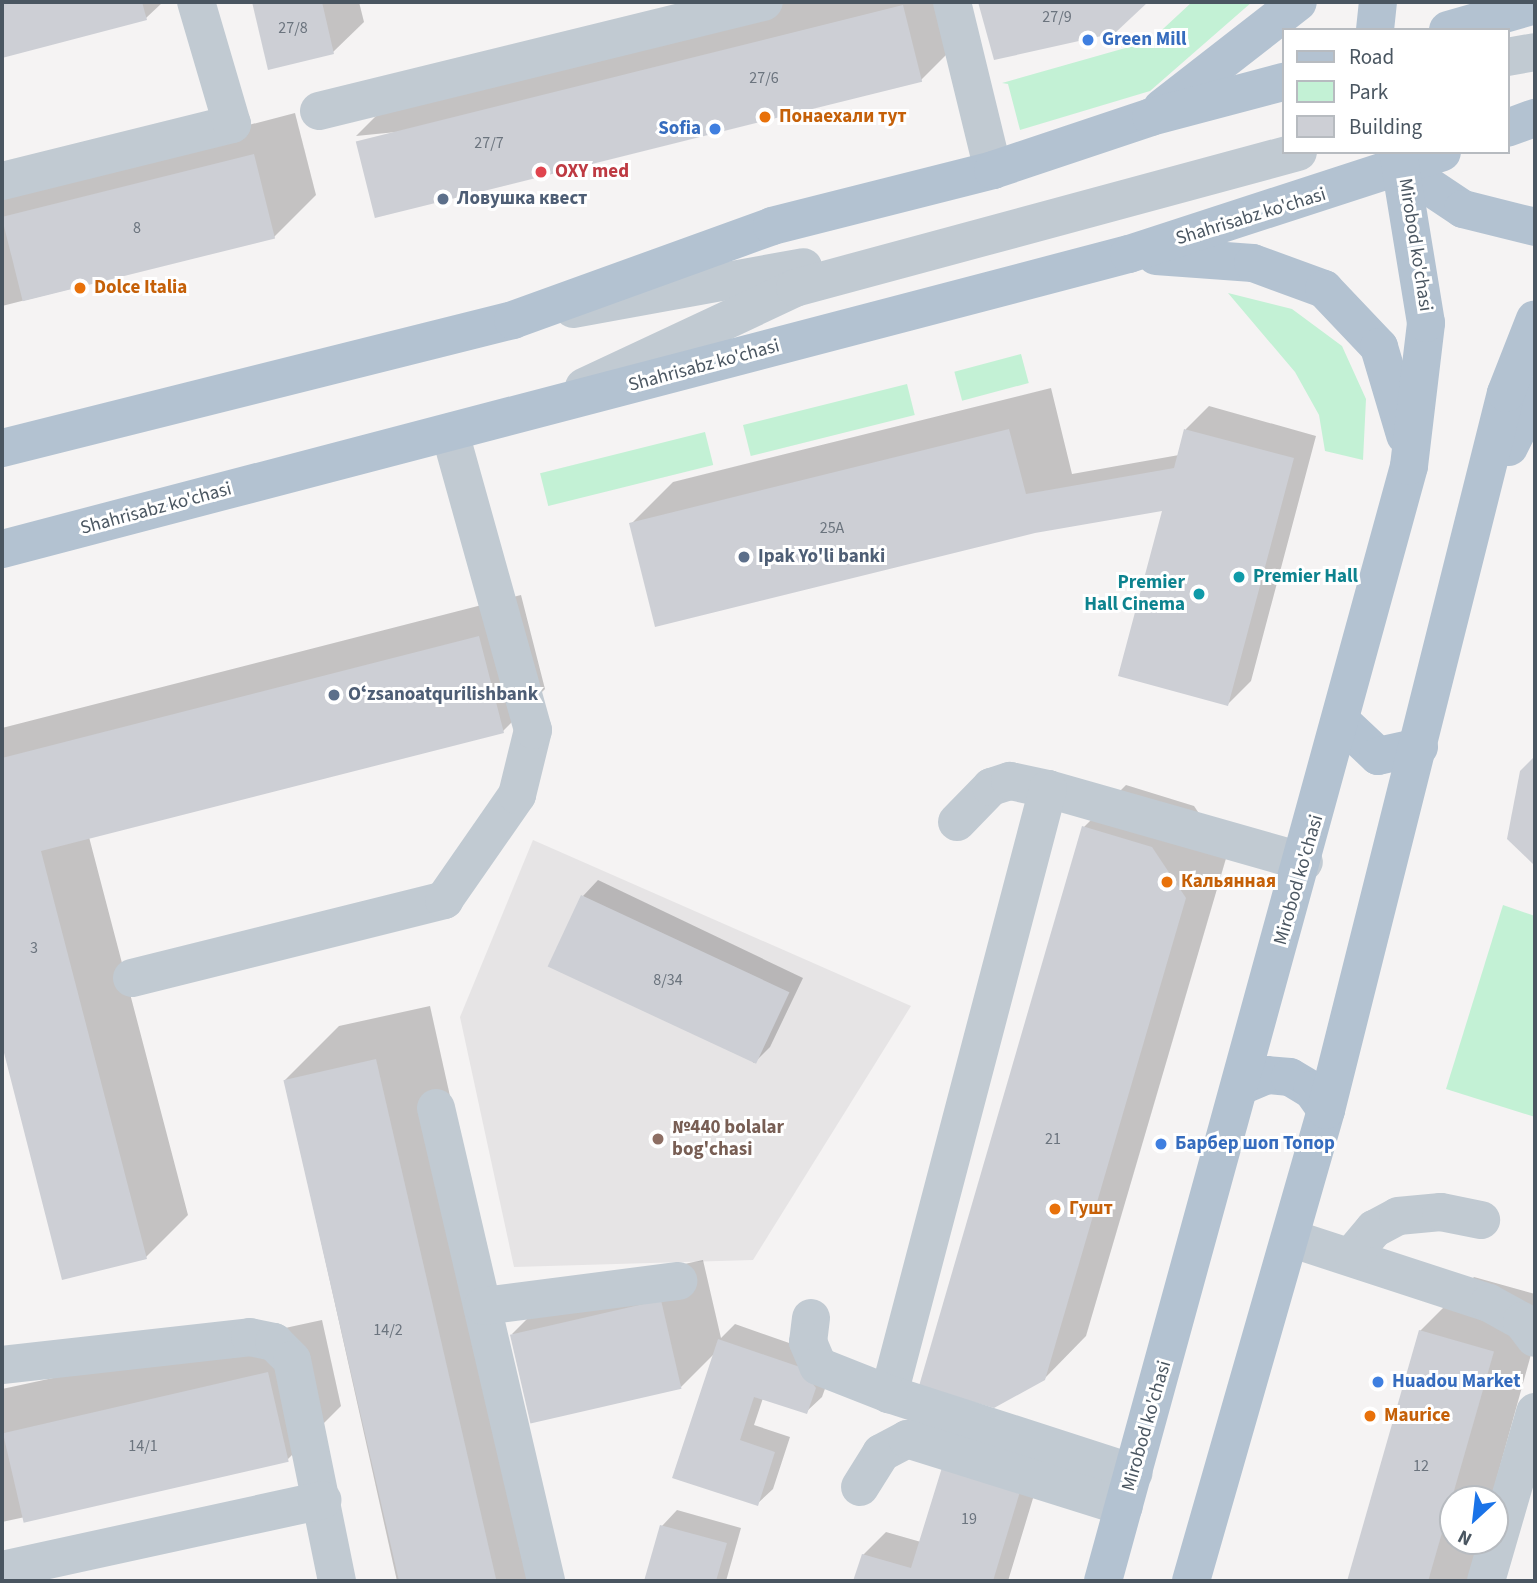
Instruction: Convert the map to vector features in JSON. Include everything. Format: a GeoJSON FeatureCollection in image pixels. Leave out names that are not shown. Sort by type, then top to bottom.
{"type":"FeatureCollection","features":[{"type":"Feature","properties":{"kind":"main road"},"geometry":{"type":"LineString","coordinates":[[1151,117],[1298,2]]}},
{"type":"Feature","properties":{"kind":"main road"},"geometry":{"type":"LineString","coordinates":[[1375,28],[1378,2]]}},
{"type":"Feature","properties":{"kind":"main road"},"geometry":{"type":"LineString","coordinates":[[1455,28],[1535,5]]}},
{"type":"Feature","properties":{"kind":"main road"},"geometry":{"type":"LineString","coordinates":[[2,448],[513,320],[772,226],[993,170],[1151,117],[1282,82]]}},
{"type":"Feature","properties":{"kind":"main road"},"geometry":{"type":"LineString","coordinates":[[1509,127],[1535,118]]}},
{"type":"Feature","properties":{"kind":"main road","name":"Shahrisabz ko'chasi"},"geometry":{"type":"LineString","coordinates":[[2,549],[1129,254],[1401,160],[1432,154]]}},
{"type":"Feature","properties":{"kind":"main road"},"geometry":{"type":"LineString","coordinates":[[1401,160],[1463,209],[1535,227]]}},
{"type":"Feature","properties":{"kind":"main road","name":"Mirobod ko'chasi"},"geometry":{"type":"LineString","coordinates":[[1103,1581],[1343,723],[1409,466],[1426,323],[1401,160]]}},
{"type":"Feature","properties":{"kind":"main road"},"geometry":{"type":"LineString","coordinates":[[1129,254],[1253,263],[1324,289],[1384,358],[1409,466]]}},
{"type":"Feature","properties":{"kind":"main road"},"geometry":{"type":"LineString","coordinates":[[1191,1581],[1326,1110],[1482,499],[1506,393],[1535,319]]}},
{"type":"Feature","properties":{"kind":"main road"},"geometry":{"type":"LineString","coordinates":[[1482,499],[1535,395]]}},
{"type":"Feature","properties":{"kind":"main road"},"geometry":{"type":"LineString","coordinates":[[1343,723],[1378,756],[1419,747]]}},
{"type":"Feature","properties":{"kind":"main road"},"geometry":{"type":"LineString","coordinates":[[1241,1086],[1267,1075],[1290,1077],[1312,1090],[1326,1110]]}},
{"type":"Feature","properties":{"kind":"lane"},"geometry":{"type":"LineString","coordinates":[[2,181],[232,124],[196,2]]}},
{"type":"Feature","properties":{"kind":"lane"},"geometry":{"type":"LineString","coordinates":[[319,111],[764,2]]}},
{"type":"Feature","properties":{"kind":"lane"},"geometry":{"type":"LineString","coordinates":[[953,2],[993,170]]}},
{"type":"Feature","properties":{"kind":"lane"},"geometry":{"type":"LineString","coordinates":[[1509,57],[1535,51]]}},
{"type":"Feature","properties":{"kind":"lane"},"geometry":{"type":"LineString","coordinates":[[1509,83],[1535,77]]}},
{"type":"Feature","properties":{"kind":"lane"},"geometry":{"type":"LineString","coordinates":[[513,320],[789,271],[1189,166],[1282,133]]}},
{"type":"Feature","properties":{"kind":"lane"},"geometry":{"type":"LineString","coordinates":[[535,410],[795,288],[1291,154]]}},
{"type":"Feature","properties":{"kind":"lane"},"geometry":{"type":"LineString","coordinates":[[132,978],[444,900],[517,795],[533,730],[450,432]]}},
{"type":"Feature","properties":{"kind":"lane"},"geometry":{"type":"LineString","coordinates":[[957,822],[991,787],[1010,781],[1048,789],[1304,862]]}},
{"type":"Feature","properties":{"kind":"lane"},"geometry":{"type":"LineString","coordinates":[[889,1394],[1048,789]]}},
{"type":"Feature","properties":{"kind":"lane"},"geometry":{"type":"LineString","coordinates":[[436,1108],[546,1581]]}},
{"type":"Feature","properties":{"kind":"lane"},"geometry":{"type":"LineString","coordinates":[[1353,1254],[1374,1229],[1398,1216],[1441,1212],[1481,1220]]}},
{"type":"Feature","properties":{"kind":"lane"},"geometry":{"type":"LineString","coordinates":[[1290,1238],[1353,1254],[1500,1308],[1535,1338]]}},
{"type":"Feature","properties":{"kind":"lane"},"geometry":{"type":"LineString","coordinates":[[483,1306],[678,1281]]}},
{"type":"Feature","properties":{"kind":"lane"},"geometry":{"type":"LineString","coordinates":[[811,1318],[808,1342],[818,1366],[1129,1490]]}},
{"type":"Feature","properties":{"kind":"lane"},"geometry":{"type":"LineString","coordinates":[[2,1365],[250,1337],[274,1342],[292,1360],[337,1581]]}},
{"type":"Feature","properties":{"kind":"lane"},"geometry":{"type":"LineString","coordinates":[[1486,1581],[1535,1412]]}},
{"type":"Feature","properties":{"kind":"lane"},"geometry":{"type":"LineString","coordinates":[[860,1487],[881,1453],[907,1439],[1129,1490]]}},
{"type":"Feature","properties":{"kind":"lane"},"geometry":{"type":"LineString","coordinates":[[2,1570],[322,1500]]}},
{"type":"Feature","properties":{"kind":"shaded area","name":"№440 bolalar bog'chasi"},"geometry":{"type":"Polygon","coordinates":[[[533,840],[911,1006],[753,1260],[514,1267],[460,1017],[533,840]]]}},
{"type":"Feature","properties":{"kind":"green space"},"geometry":{"type":"Polygon","coordinates":[[[1192,2],[1252,2],[1150,91],[1020,130],[1008,84],[1002,83],[1150,41],[1192,2]]]}},
{"type":"Feature","properties":{"kind":"green space"},"geometry":{"type":"Polygon","coordinates":[[[1228,293],[1292,309],[1342,346],[1366,399],[1363,460],[1325,451],[1319,415],[1295,372],[1228,293]]]}},
{"type":"Feature","properties":{"kind":"green space"},"geometry":{"type":"Polygon","coordinates":[[[1021,354],[1029,383],[962,401],[954,372],[1021,354]]]}},
{"type":"Feature","properties":{"kind":"green space"},"geometry":{"type":"Polygon","coordinates":[[[907,384],[915,415],[751,456],[743,425],[907,384]]]}},
{"type":"Feature","properties":{"kind":"green space"},"geometry":{"type":"Polygon","coordinates":[[[705,432],[713,465],[548,506],[540,473],[705,432]]]}},
{"type":"Feature","properties":{"kind":"green space"},"geometry":{"type":"Polygon","coordinates":[[[1503,905],[1535,916],[1535,1117],[1446,1089],[1503,905]]]}},
{"type":"Feature","properties":{"kind":"building"},"geometry":{"type":"Polygon","coordinates":[[[2,2],[142,2],[147,20],[2,58],[2,2]]]}},
{"type":"Feature","properties":{"kind":"building"},"geometry":{"type":"Polygon","coordinates":[[[252,2],[322,2],[334,54],[268,70],[252,2]]]}},
{"type":"Feature","properties":{"kind":"building"},"geometry":{"type":"Polygon","coordinates":[[[978,2],[1148,2],[1115,33],[994,60],[978,2]]]}},
{"type":"Feature","properties":{"kind":"building"},"geometry":{"type":"Polygon","coordinates":[[[903,5],[922,82],[375,218],[356,141],[903,5]]]}},
{"type":"Feature","properties":{"kind":"building"},"geometry":{"type":"Polygon","coordinates":[[[254,154],[275,238],[23,301],[2,217],[254,154]]]}},
{"type":"Feature","properties":{"kind":"building"},"geometry":{"type":"Polygon","coordinates":[[[1009,429],[1026,494],[1174,468],[1184,429],[1294,458],[1228,706],[1118,676],[1162,511],[1035,533],[655,627],[629,523],[1009,429]]]}},
{"type":"Feature","properties":{"kind":"building"},"geometry":{"type":"Polygon","coordinates":[[[479,636],[504,733],[41,851],[147,1259],[62,1280],[2,1045],[2,758],[479,636]]]}},
{"type":"Feature","properties":{"kind":"building"},"geometry":{"type":"Polygon","coordinates":[[[1535,756],[1534,865],[1507,839],[1520,771],[1535,756]]]}},
{"type":"Feature","properties":{"kind":"building"},"geometry":{"type":"Polygon","coordinates":[[[1082,826],[1152,847],[1186,898],[1045,1380],[994,1408],[919,1386],[1082,826]]]}},
{"type":"Feature","properties":{"kind":"building"},"geometry":{"type":"Polygon","coordinates":[[[581,895],[789,992],[756,1064],[548,967],[581,895]]]}},
{"type":"Feature","properties":{"kind":"building"},"geometry":{"type":"Polygon","coordinates":[[[376,1059],[496,1580],[399,1581],[283,1080],[376,1059]]]}},
{"type":"Feature","properties":{"kind":"building"},"geometry":{"type":"Polygon","coordinates":[[[661,1300],[681,1389],[530,1424],[510,1335],[661,1300]]]}},
{"type":"Feature","properties":{"kind":"building"},"geometry":{"type":"Polygon","coordinates":[[[1419,1330],[1494,1351],[1456,1485],[1439,1485],[1439,1543],[1428,1581],[1347,1581],[1347,1581],[1419,1330]]]}},
{"type":"Feature","properties":{"kind":"building"},"geometry":{"type":"Polygon","coordinates":[[[718,1339],[800,1367],[816,1388],[807,1414],[754,1397],[740,1440],[775,1452],[758,1506],[672,1478],[718,1339]]]}},
{"type":"Feature","properties":{"kind":"building"},"geometry":{"type":"Polygon","coordinates":[[[268,1372],[289,1462],[24,1523],[3,1433],[268,1372]]]}},
{"type":"Feature","properties":{"kind":"building"},"geometry":{"type":"Polygon","coordinates":[[[944,1461],[1022,1485],[993,1581],[853,1581],[862,1554],[911,1568],[944,1461]]]}},
{"type":"Feature","properties":{"kind":"building"},"geometry":{"type":"Polygon","coordinates":[[[660,1525],[727,1543],[716,1581],[644,1581],[660,1525]]]}},
{"type":"Feature","properties":{"kind":"place","name":"Green Mill"},"geometry":{"type":"Point","coordinates":[1088,40]}},
{"type":"Feature","properties":{"kind":"place","name":"Понаехали тут"},"geometry":{"type":"Point","coordinates":[765,117]}},
{"type":"Feature","properties":{"kind":"place","name":"Sofia"},"geometry":{"type":"Point","coordinates":[715,129]}},
{"type":"Feature","properties":{"kind":"place","name":"OXY med"},"geometry":{"type":"Point","coordinates":[541,172]}},
{"type":"Feature","properties":{"kind":"place","name":"Ловушка квест"},"geometry":{"type":"Point","coordinates":[443,199]}},
{"type":"Feature","properties":{"kind":"place","name":"Dolce Italia"},"geometry":{"type":"Point","coordinates":[80,288]}},
{"type":"Feature","properties":{"kind":"place","name":"Ipak Yo'li banki"},"geometry":{"type":"Point","coordinates":[744,557]}},
{"type":"Feature","properties":{"kind":"place","name":"Premier Hall"},"geometry":{"type":"Point","coordinates":[1239,577]}},
{"type":"Feature","properties":{"kind":"place","name":"Premier Hall Cinema"},"geometry":{"type":"Point","coordinates":[1199,594]}},
{"type":"Feature","properties":{"kind":"place","name":"Oʻzsanoatqurilishbank"},"geometry":{"type":"Point","coordinates":[334,695]}},
{"type":"Feature","properties":{"kind":"place","name":"Кальянная"},"geometry":{"type":"Point","coordinates":[1167,882]}},
{"type":"Feature","properties":{"kind":"place","name":"№440 bolalar bog'chasi"},"geometry":{"type":"Point","coordinates":[658,1139]}},
{"type":"Feature","properties":{"kind":"place","name":"Барбер шоп Топор"},"geometry":{"type":"Point","coordinates":[1161,1144]}},
{"type":"Feature","properties":{"kind":"place","name":"Гушт"},"geometry":{"type":"Point","coordinates":[1055,1209]}},
{"type":"Feature","properties":{"kind":"place","name":"Huadou Market"},"geometry":{"type":"Point","coordinates":[1378,1382]}},
{"type":"Feature","properties":{"kind":"place","name":"Maurice"},"geometry":{"type":"Point","coordinates":[1370,1416]}}]}
